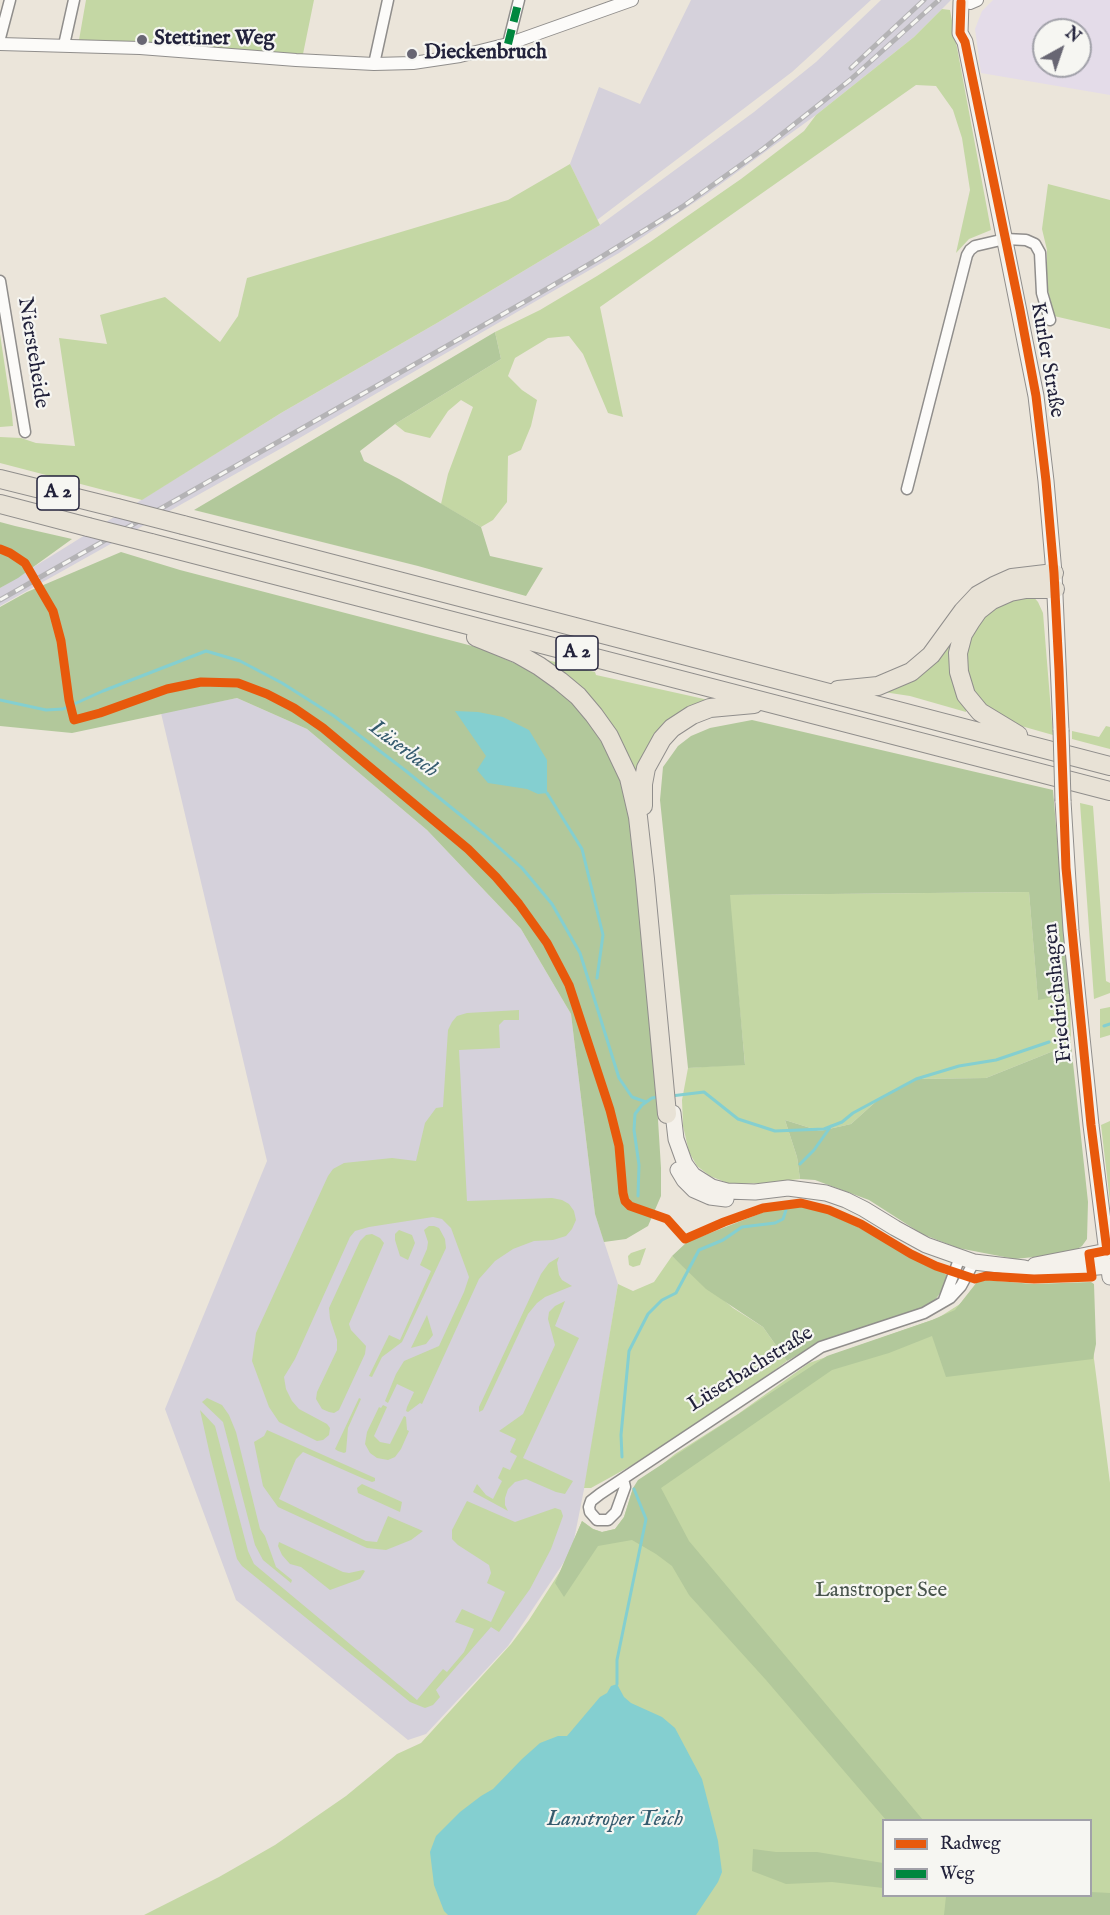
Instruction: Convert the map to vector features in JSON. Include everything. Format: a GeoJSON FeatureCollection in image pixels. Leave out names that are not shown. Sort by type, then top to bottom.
{"type":"FeatureCollection","features":[{"type":"Feature","properties":{"kind":"highway","name":"A 2"},"geometry":{"type":"LineString","coordinates":[[0,478],[1110,766]]}},
{"type":"Feature","properties":{"kind":"highway","name":"A 2"},"geometry":{"type":"LineString","coordinates":[[0,504],[1110,790]]}},
{"type":"Feature","properties":{"kind":"highway"},"geometry":{"type":"LineString","coordinates":[[824,692],[878,686],[911,672],[931,655],[963,611],[978,595],[994,586],[1011,578],[1055,581]]}},
{"type":"Feature","properties":{"kind":"highway"},"geometry":{"type":"LineString","coordinates":[[1043,748],[980,712],[966,694],[959,672],[958,653],[963,634],[971,621],[978,611],[992,600],[1010,592],[1055,581]]}},
{"type":"Feature","properties":{"kind":"highway"},"geometry":{"type":"LineString","coordinates":[[384,603],[495,644],[539,666],[578,696],[609,736],[629,778],[638,817],[670,1114]]}},
{"type":"Feature","properties":{"kind":"highway"},"geometry":{"type":"LineString","coordinates":[[666,1075],[643,802],[646,768],[662,739],[672,728],[692,715],[710,708],[771,703]]}},
{"type":"Feature","properties":{"kind":"main road","name":"Kurler Straße"},"geometry":{"type":"LineString","coordinates":[[966,1],[960,33],[965,42],[1036,396],[1055,581],[1061,730]]}},
{"type":"Feature","properties":{"kind":"main road","name":"Friedrichshagen"},"geometry":{"type":"LineString","coordinates":[[1061,730],[1071,930],[1091,1125],[1109,1262]]}},
{"type":"Feature","properties":{"kind":"main road"},"geometry":{"type":"LineString","coordinates":[[670,1114],[685,1164],[693,1174],[712,1187],[727,1191],[754,1192],[789,1188],[826,1193],[864,1209],[926,1245],[967,1260],[1024,1268],[1109,1262]]}},
{"type":"Feature","properties":{"kind":"street"},"geometry":{"type":"LineString","coordinates":[[0,38],[10,0]]}},
{"type":"Feature","properties":{"kind":"street"},"geometry":{"type":"LineString","coordinates":[[64,45],[74,0]]}},
{"type":"Feature","properties":{"kind":"street"},"geometry":{"type":"LineString","coordinates":[[374,64],[388,0]]}},
{"type":"Feature","properties":{"kind":"street"},"geometry":{"type":"LineString","coordinates":[[508,44],[519,0]]}},
{"type":"Feature","properties":{"kind":"street"},"geometry":{"type":"LineString","coordinates":[[0,44],[140,48],[374,64],[430,61],[508,44],[632,0]]}},
{"type":"Feature","properties":{"kind":"street"},"geometry":{"type":"LineString","coordinates":[[907,489],[967,255],[975,246],[1005,239],[1026,240],[1035,244],[1038,247],[1042,293],[1050,320]]}},
{"type":"Feature","properties":{"kind":"street","name":"Niersteheide"},"geometry":{"type":"LineString","coordinates":[[0,281],[25,432]]}},
{"type":"Feature","properties":{"kind":"street","name":"Lüserbachstraße"},"geometry":{"type":"LineString","coordinates":[[623,1479],[821,1347],[924,1313],[955,1294],[967,1260]]}},
{"type":"Feature","properties":{"kind":"shaded area"},"geometry":{"type":"Polygon","coordinates":[[[691,0],[871,0],[792,72],[597,220],[570,164],[599,87],[640,104],[691,0]]]}},
{"type":"Feature","properties":{"kind":"shaded area"},"geometry":{"type":"Polygon","coordinates":[[[881,0],[951,0],[914,37],[816,115],[707,194],[619,253],[296,440],[0,606],[0,588],[281,413],[600,225],[754,112],[816,62],[881,0]]]}},
{"type":"Feature","properties":{"kind":"shaded area"},"geometry":{"type":"Polygon","coordinates":[[[993,0],[1110,0],[1110,95],[981,73],[975,29],[982,11],[993,0]]]}},
{"type":"Feature","properties":{"kind":"shaded area"},"geometry":{"type":"Polygon","coordinates":[[[237,698],[307,729],[427,830],[521,929],[571,1014],[595,1214],[618,1284],[588,1469],[572,1550],[508,1646],[426,1734],[408,1740],[236,1600],[165,1409],[267,1161],[161,713],[237,698]]]}},
{"type":"Feature","properties":{"kind":"green space"},"geometry":{"type":"Polygon","coordinates":[[[86,0],[314,0],[303,54],[79,40],[86,0]]]}},
{"type":"Feature","properties":{"kind":"green space"},"geometry":{"type":"Polygon","coordinates":[[[942,9],[950,10],[991,230],[969,239],[956,253],[970,190],[962,138],[953,110],[936,86],[916,85],[600,307],[623,417],[608,413],[583,354],[569,336],[548,338],[515,358],[508,376],[522,390],[537,400],[531,426],[521,450],[508,456],[507,502],[493,520],[481,527],[441,504],[448,474],[473,407],[461,400],[448,411],[430,438],[405,432],[395,424],[501,359],[495,332],[540,310],[597,276],[741,179],[804,131],[816,115],[914,37],[942,9]]]}},
{"type":"Feature","properties":{"kind":"green space"},"geometry":{"type":"Polygon","coordinates":[[[570,164],[600,225],[281,413],[142,500],[0,463],[0,437],[75,446],[59,338],[107,344],[100,315],[165,297],[220,342],[238,316],[247,278],[508,200],[570,164]]]}},
{"type":"Feature","properties":{"kind":"green space"},"geometry":{"type":"Polygon","coordinates":[[[1048,184],[1110,200],[1110,329],[1054,316],[1047,286],[1047,250],[1042,229],[1048,184]]]}},
{"type":"Feature","properties":{"kind":"green space"},"geometry":{"type":"Polygon","coordinates":[[[495,332],[501,359],[395,424],[360,451],[364,461],[481,527],[490,556],[543,568],[526,596],[418,566],[194,510],[495,332]]]}},
{"type":"Feature","properties":{"kind":"green space"},"geometry":{"type":"Polygon","coordinates":[[[0,334],[13,426],[0,427],[0,334]]]}},
{"type":"Feature","properties":{"kind":"green space"},"geometry":{"type":"Polygon","coordinates":[[[0,522],[72,539],[18,578],[0,588],[0,522]]]}},
{"type":"Feature","properties":{"kind":"green space"},"geometry":{"type":"Polygon","coordinates":[[[121,552],[180,570],[480,648],[523,667],[549,684],[571,702],[591,726],[607,751],[622,784],[631,824],[654,1056],[661,1168],[661,1196],[648,1226],[626,1239],[604,1242],[595,1214],[571,1014],[521,929],[427,830],[307,729],[237,698],[72,733],[0,726],[0,607],[27,592],[121,552]]]}},
{"type":"Feature","properties":{"kind":"green space"},"geometry":{"type":"Polygon","coordinates":[[[1031,594],[1043,613],[1053,735],[993,716],[973,693],[964,657],[974,626],[996,604],[1031,594]]]}},
{"type":"Feature","properties":{"kind":"green space"},"geometry":{"type":"Polygon","coordinates":[[[964,621],[966,712],[910,696],[877,691],[964,621]]]}},
{"type":"Feature","properties":{"kind":"green space"},"geometry":{"type":"Polygon","coordinates":[[[535,657],[595,672],[596,675],[713,701],[683,714],[637,785],[628,764],[535,657]]]}},
{"type":"Feature","properties":{"kind":"green space"},"geometry":{"type":"Polygon","coordinates":[[[752,720],[1053,790],[1070,994],[1038,1000],[1029,892],[730,895],[745,1065],[688,1068],[660,800],[663,767],[678,746],[691,736],[710,728],[752,720]]]}},
{"type":"Feature","properties":{"kind":"green space"},"geometry":{"type":"Polygon","coordinates":[[[1106,726],[1110,727],[1110,749],[1072,739],[1072,731],[1099,737],[1106,726]]]}},
{"type":"Feature","properties":{"kind":"green space"},"geometry":{"type":"Polygon","coordinates":[[[1080,803],[1093,806],[1106,981],[1110,983],[1110,993],[1094,999],[1080,803]]]}},
{"type":"Feature","properties":{"kind":"green space"},"geometry":{"type":"Polygon","coordinates":[[[1029,892],[1038,999],[1070,994],[1071,1044],[986,1078],[916,1079],[881,1097],[851,1124],[820,1131],[785,1120],[797,1157],[800,1179],[730,1184],[710,1176],[697,1166],[689,1152],[683,1126],[682,1100],[688,1068],[745,1064],[729,895],[1029,892]]]}},
{"type":"Feature","properties":{"kind":"green space"},"geometry":{"type":"Polygon","coordinates":[[[1110,1007],[1110,1035],[1100,1038],[1100,1009],[1110,1007]]]}},
{"type":"Feature","properties":{"kind":"green space"},"geometry":{"type":"Polygon","coordinates":[[[519,1010],[519,1020],[504,1020],[499,1025],[500,1048],[459,1050],[467,1201],[552,1198],[562,1200],[574,1211],[576,1220],[572,1229],[566,1236],[553,1240],[534,1241],[513,1249],[495,1261],[479,1279],[422,1404],[420,1403],[408,1412],[407,1407],[414,1392],[397,1384],[388,1403],[385,1401],[396,1374],[404,1361],[439,1346],[469,1277],[451,1228],[442,1219],[433,1217],[355,1231],[350,1237],[295,1359],[284,1377],[286,1389],[292,1401],[299,1409],[327,1424],[330,1428],[329,1435],[317,1441],[279,1422],[269,1407],[252,1361],[256,1333],[328,1176],[333,1169],[344,1163],[392,1158],[416,1161],[425,1123],[436,1108],[443,1107],[448,1030],[452,1022],[457,1016],[467,1013],[519,1010]]]}},
{"type":"Feature","properties":{"kind":"green space"},"geometry":{"type":"Polygon","coordinates":[[[1071,1044],[1088,1202],[1087,1239],[1082,1246],[1071,1253],[1015,1259],[958,1248],[922,1234],[869,1200],[815,1180],[800,1179],[797,1157],[785,1120],[820,1131],[851,1124],[881,1097],[916,1079],[986,1078],[1071,1044]]]}},
{"type":"Feature","properties":{"kind":"green space"},"geometry":{"type":"Polygon","coordinates":[[[1110,1121],[1110,1202],[1101,1125],[1110,1121]]]}},
{"type":"Feature","properties":{"kind":"green space"},"geometry":{"type":"Polygon","coordinates":[[[798,1206],[824,1212],[854,1225],[949,1276],[944,1288],[935,1300],[917,1310],[817,1344],[787,1361],[763,1327],[706,1289],[672,1256],[687,1242],[764,1212],[798,1206]]]}},
{"type":"Feature","properties":{"kind":"green space"},"geometry":{"type":"Polygon","coordinates":[[[429,1226],[439,1228],[445,1239],[446,1248],[402,1342],[382,1357],[372,1377],[369,1376],[389,1335],[400,1340],[431,1271],[420,1265],[428,1242],[424,1230],[429,1226]]]}},
{"type":"Feature","properties":{"kind":"green space"},"geometry":{"type":"Polygon","coordinates":[[[399,1230],[412,1235],[415,1243],[408,1260],[400,1256],[395,1240],[395,1234],[399,1230]]]}},
{"type":"Feature","properties":{"kind":"green space"},"geometry":{"type":"Polygon","coordinates":[[[372,1234],[384,1243],[349,1324],[351,1330],[366,1346],[365,1354],[339,1410],[334,1413],[329,1412],[322,1409],[316,1399],[317,1392],[337,1350],[337,1340],[329,1308],[360,1241],[366,1235],[372,1234]]]}},
{"type":"Feature","properties":{"kind":"green space"},"geometry":{"type":"Polygon","coordinates":[[[646,1248],[640,1265],[633,1267],[629,1265],[628,1256],[631,1253],[646,1248]]]}},
{"type":"Feature","properties":{"kind":"green space"},"geometry":{"type":"Polygon","coordinates":[[[672,1256],[733,1308],[763,1327],[787,1361],[737,1398],[638,1462],[591,1488],[584,1488],[618,1284],[633,1291],[654,1282],[672,1256]]]}},
{"type":"Feature","properties":{"kind":"green space"},"geometry":{"type":"Polygon","coordinates":[[[559,1257],[557,1263],[559,1275],[562,1280],[572,1286],[545,1297],[528,1314],[483,1410],[479,1412],[479,1407],[541,1274],[549,1263],[559,1257]]]}},
{"type":"Feature","properties":{"kind":"green space"},"geometry":{"type":"Polygon","coordinates":[[[986,1280],[1033,1284],[1091,1282],[1094,1284],[1096,1344],[1093,1359],[946,1377],[932,1336],[889,1353],[832,1370],[661,1488],[689,1541],[922,1819],[885,1819],[766,1680],[689,1595],[672,1566],[656,1554],[632,1540],[598,1546],[564,1597],[555,1583],[582,1521],[602,1532],[615,1529],[624,1517],[633,1488],[638,1480],[827,1356],[955,1310],[977,1282],[986,1280]]]}},
{"type":"Feature","properties":{"kind":"green space","name":"Lanstroper See"},"geometry":{"type":"Polygon","coordinates":[[[978,1284],[1025,1286],[1089,1284],[1094,1359],[1110,1483],[1110,1915],[144,1915],[219,1877],[275,1845],[346,1796],[397,1754],[421,1743],[511,1644],[529,1620],[561,1570],[582,1521],[602,1532],[615,1529],[624,1517],[633,1488],[675,1454],[738,1414],[809,1363],[938,1318],[960,1304],[978,1284]]]}},
{"type":"Feature","properties":{"kind":"green space"},"geometry":{"type":"Polygon","coordinates":[[[565,1301],[555,1326],[579,1338],[523,1458],[573,1481],[565,1494],[526,1479],[515,1482],[508,1489],[505,1498],[508,1511],[473,1492],[477,1484],[486,1495],[493,1499],[502,1481],[498,1478],[503,1467],[510,1470],[517,1456],[510,1452],[516,1439],[499,1431],[523,1414],[555,1345],[548,1319],[549,1312],[565,1301]]]}},
{"type":"Feature","properties":{"kind":"green space"},"geometry":{"type":"Polygon","coordinates":[[[427,1315],[433,1335],[426,1344],[411,1348],[427,1315]]]}},
{"type":"Feature","properties":{"kind":"green space"},"geometry":{"type":"Polygon","coordinates":[[[207,1398],[222,1405],[229,1415],[236,1432],[260,1529],[265,1536],[276,1567],[292,1580],[291,1583],[263,1560],[255,1545],[223,1422],[202,1402],[207,1398]]]}},
{"type":"Feature","properties":{"kind":"green space"},"geometry":{"type":"Polygon","coordinates":[[[359,1398],[361,1399],[348,1428],[346,1452],[338,1451],[335,1449],[359,1398]]]}},
{"type":"Feature","properties":{"kind":"green space"},"geometry":{"type":"Polygon","coordinates":[[[383,1405],[387,1407],[374,1436],[380,1442],[390,1444],[404,1416],[409,1431],[401,1449],[395,1457],[388,1460],[377,1458],[370,1453],[365,1444],[367,1432],[379,1407],[383,1405]]]}},
{"type":"Feature","properties":{"kind":"green space"},"geometry":{"type":"Polygon","coordinates":[[[200,1410],[215,1426],[248,1551],[254,1564],[417,1700],[443,1669],[447,1672],[464,1652],[474,1629],[455,1622],[462,1609],[491,1622],[505,1592],[487,1583],[491,1573],[489,1565],[452,1539],[452,1530],[467,1501],[515,1522],[555,1508],[561,1510],[563,1516],[551,1549],[530,1589],[499,1632],[491,1627],[436,1690],[440,1697],[433,1705],[425,1708],[410,1702],[242,1566],[237,1559],[200,1410]]]}},
{"type":"Feature","properties":{"kind":"green space"},"geometry":{"type":"Polygon","coordinates":[[[267,1430],[375,1478],[372,1482],[303,1452],[296,1459],[279,1499],[366,1541],[377,1542],[388,1516],[423,1531],[411,1540],[386,1550],[367,1548],[278,1507],[263,1486],[254,1442],[264,1436],[267,1430]]]}},
{"type":"Feature","properties":{"kind":"green space"},"geometry":{"type":"Polygon","coordinates":[[[362,1484],[402,1502],[400,1512],[358,1493],[357,1488],[362,1484]]]}},
{"type":"Feature","properties":{"kind":"green space"},"geometry":{"type":"Polygon","coordinates":[[[279,1542],[343,1572],[365,1571],[360,1579],[330,1590],[301,1567],[290,1564],[282,1555],[278,1546],[279,1542]]]}},
{"type":"Feature","properties":{"kind":"green space"},"geometry":{"type":"Polygon","coordinates":[[[753,1849],[776,1852],[817,1852],[882,1863],[882,1888],[832,1882],[786,1884],[752,1871],[753,1849]]]}},
{"type":"Feature","properties":{"kind":"green space"},"geometry":{"type":"Polygon","coordinates":[[[1092,1892],[1110,1893],[1110,1915],[944,1915],[946,1897],[1092,1897],[1092,1892]]]}},
{"type":"Feature","properties":{"kind":"water"},"geometry":{"type":"Polygon","coordinates":[[[455,711],[478,712],[503,717],[529,730],[547,760],[547,793],[538,794],[527,789],[488,783],[477,770],[486,756],[455,711]]]}},
{"type":"Feature","properties":{"kind":"water","name":"Lanstroper Teich"},"geometry":{"type":"Polygon","coordinates":[[[617,1684],[624,1697],[631,1703],[662,1717],[675,1728],[702,1779],[718,1841],[722,1872],[696,1915],[448,1915],[444,1911],[434,1885],[430,1852],[436,1836],[460,1812],[493,1789],[540,1743],[558,1736],[567,1736],[600,1697],[607,1693],[611,1686],[617,1684]]]}},
{"type":"Feature","properties":{"kind":"waterway","name":"Lüserbach"},"geometry":{"type":"LineString","coordinates":[[0,700],[46,710],[63,709],[206,651],[240,661],[282,683],[334,716],[406,771],[522,868],[552,904],[580,953],[619,1078],[632,1097],[646,1102]]}},
{"type":"Feature","properties":{"kind":"waterway"},"geometry":{"type":"LineString","coordinates":[[547,793],[582,849],[603,935],[597,978]]}},
{"type":"Feature","properties":{"kind":"waterway","name":"Lüserbach"},"geometry":{"type":"LineString","coordinates":[[1104,1026],[1110,1024]]}},
{"type":"Feature","properties":{"kind":"waterway"},"geometry":{"type":"LineString","coordinates":[[671,1096],[704,1092],[738,1119],[775,1131],[824,1129],[842,1122],[853,1113],[916,1079],[959,1066],[996,1060],[1049,1042]]}},
{"type":"Feature","properties":{"kind":"waterway"},"geometry":{"type":"LineString","coordinates":[[638,1196],[639,1165],[634,1130],[635,1114],[642,1105],[652,1098],[659,1097]]}},
{"type":"Feature","properties":{"kind":"waterway"},"geometry":{"type":"LineString","coordinates":[[800,1164],[814,1150],[831,1126]]}},
{"type":"Feature","properties":{"kind":"waterway"},"geometry":{"type":"LineString","coordinates":[[622,1457],[621,1435],[629,1351],[648,1314],[662,1300],[676,1293],[699,1250],[723,1240],[742,1227],[775,1223],[783,1219],[786,1210]]}},
{"type":"Feature","properties":{"kind":"waterway"},"geometry":{"type":"LineString","coordinates":[[617,1684],[617,1660],[646,1519],[634,1489]]}},
{"type":"Feature","properties":{"kind":"railway"},"geometry":{"type":"LineString","coordinates":[[851,68],[924,0]]}},
{"type":"Feature","properties":{"kind":"railway"},"geometry":{"type":"LineString","coordinates":[[0,600],[526,301],[682,207],[763,149],[850,80],[939,0]]}},
{"type":"Feature","properties":{"kind":"marked path"},"geometry":{"type":"LineString","coordinates":[[508,44],[519,0]]}},
{"type":"Feature","properties":{"kind":"cycle path"},"geometry":{"type":"LineString","coordinates":[[961,2],[960,33],[965,42],[1020,310],[1036,396],[1046,481],[1054,573],[1066,868],[1091,1125],[1107,1251]]}},
{"type":"Feature","properties":{"kind":"cycle path"},"geometry":{"type":"LineString","coordinates":[[0,549],[25,563],[53,611],[61,641],[74,720],[167,689],[201,682],[238,683],[294,708],[323,728],[468,849],[496,877],[547,943],[569,985],[610,1110],[619,1146],[623,1193],[625,1201],[630,1206],[667,1219],[685,1239],[763,1208],[801,1203],[829,1210],[861,1224],[936,1266],[975,1279],[986,1276],[1034,1279],[1092,1277],[1089,1254],[1110,1250]]}},
{"type":"Feature","properties":{"kind":"place","name":"Stettiner Weg"},"geometry":{"type":"Point","coordinates":[142,40]}},
{"type":"Feature","properties":{"kind":"place","name":"Dieckenbruch"},"geometry":{"type":"Point","coordinates":[412,54]}}]}
